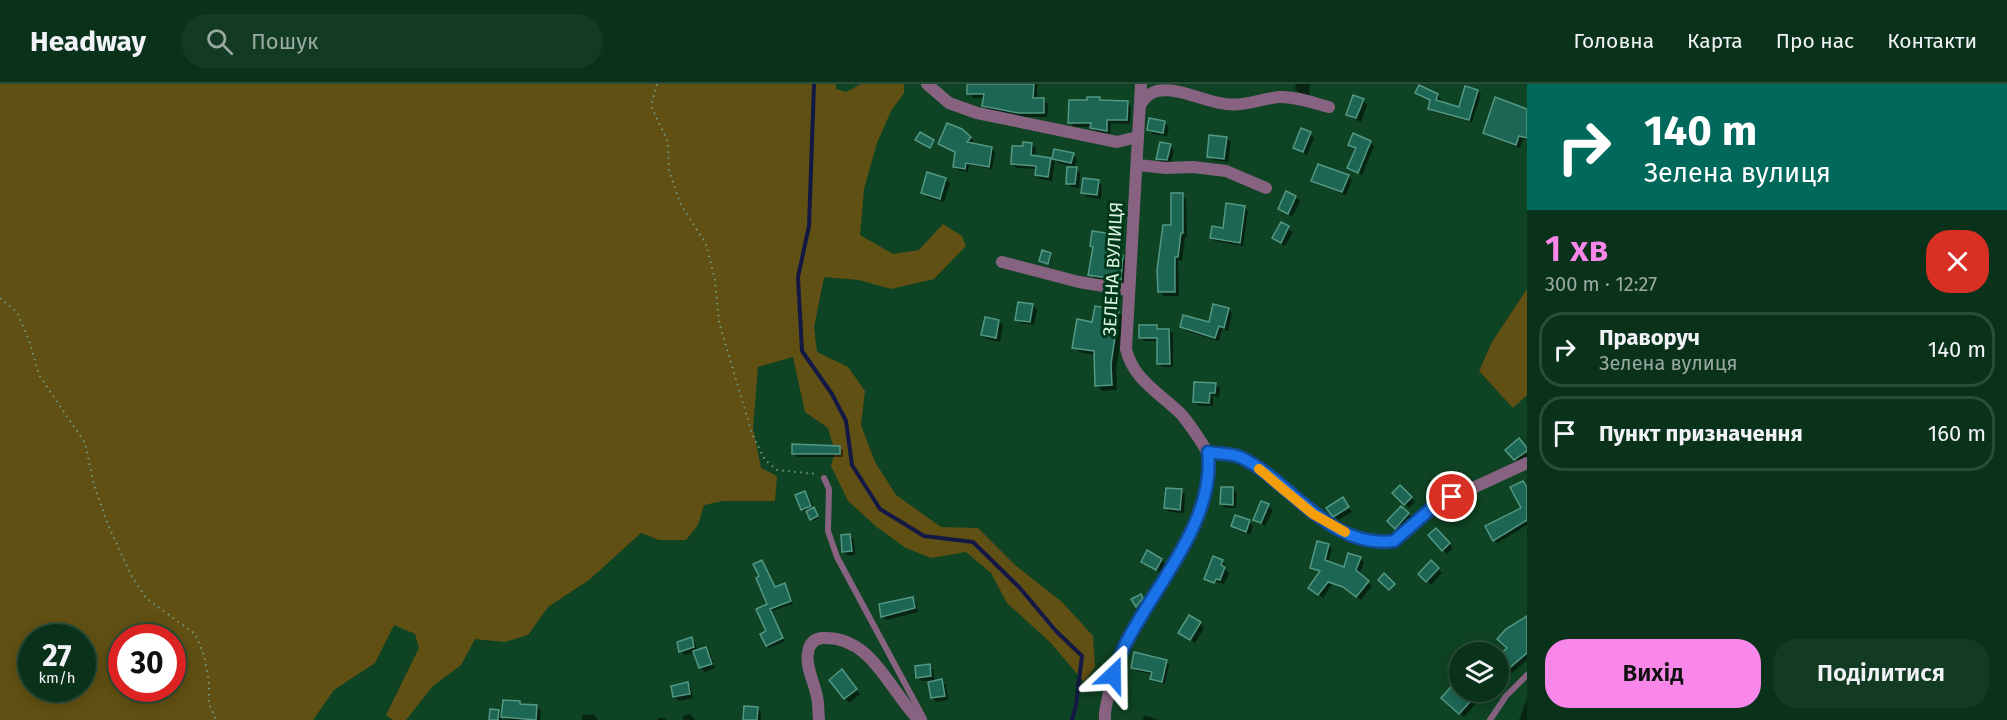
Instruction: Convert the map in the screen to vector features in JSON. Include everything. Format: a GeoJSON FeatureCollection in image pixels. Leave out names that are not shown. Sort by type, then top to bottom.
{"type":"FeatureCollection","features":[{"type":"Feature","properties":{"kind":"street"},"geometry":{"type":"LineString","coordinates":[[927,84],[949,103],[977,113],[1117,142],[1137,137]]}},
{"type":"Feature","properties":{"kind":"street","name":"ЗЕЛЕНА ВУЛИЦЯ"},"geometry":{"type":"LineString","coordinates":[[1141,84],[1126,349],[1129,361],[1138,375],[1180,413],[1194,429],[1208,452]]}},
{"type":"Feature","properties":{"kind":"street"},"geometry":{"type":"LineString","coordinates":[[1140,105],[1148,95],[1158,91],[1175,92],[1239,106],[1277,97],[1289,97],[1329,107]]}},
{"type":"Feature","properties":{"kind":"street"},"geometry":{"type":"LineString","coordinates":[[1138,165],[1226,171],[1266,188]]}},
{"type":"Feature","properties":{"kind":"street"},"geometry":{"type":"LineString","coordinates":[[1002,262],[1078,282],[1128,290]]}},
{"type":"Feature","properties":{"kind":"street"},"geometry":{"type":"LineString","coordinates":[[1105,720],[1113,675],[1126,644],[1172,567],[1198,516],[1207,491],[1210,470],[1208,452],[1237,456],[1257,467],[1313,514],[1336,528],[1368,541],[1382,543],[1394,541],[1434,506],[1527,463]]}},
{"type":"Feature","properties":{"kind":"street"},"geometry":{"type":"LineString","coordinates":[[819,720],[818,699],[807,656],[809,645],[817,639],[832,638],[848,641],[872,658],[919,720]]}},
{"type":"Feature","properties":{"kind":"lane"},"geometry":{"type":"LineString","coordinates":[[824,478],[829,489],[828,531],[837,557],[924,720]]}},
{"type":"Feature","properties":{"kind":"lane"},"geometry":{"type":"LineString","coordinates":[[1490,720],[1506,696],[1527,675]]}},
{"type":"Feature","properties":{"kind":"path"},"geometry":{"type":"LineString","coordinates":[[657,84],[651,106],[668,142],[669,170],[680,203],[706,244],[715,280],[721,332],[752,434],[765,460],[777,470],[815,473],[824,478]]}},
{"type":"Feature","properties":{"kind":"path"},"geometry":{"type":"LineString","coordinates":[[0,298],[17,312],[30,343],[39,375],[85,443],[94,485],[108,525],[131,575],[146,598],[195,634],[204,655],[209,682],[209,704],[216,720]]}},
{"type":"Feature","properties":{"kind":"shaded area"},"geometry":{"type":"Polygon","coordinates":[[[0,84],[836,84],[836,89],[846,92],[861,84],[904,84],[904,93],[891,111],[877,143],[864,189],[860,235],[893,254],[919,250],[943,224],[962,236],[966,246],[934,279],[891,289],[859,280],[824,277],[814,327],[817,352],[848,367],[865,391],[861,425],[875,462],[896,495],[941,527],[978,528],[1015,565],[1062,602],[1093,636],[1095,667],[1084,682],[1050,642],[1007,603],[991,573],[966,552],[931,558],[906,548],[878,528],[848,501],[831,466],[835,452],[828,428],[805,412],[793,357],[758,367],[753,428],[761,468],[777,476],[775,501],[723,501],[704,505],[698,525],[686,540],[659,540],[641,533],[589,580],[548,607],[528,635],[505,642],[475,639],[461,665],[433,686],[406,720],[393,720],[386,715],[419,648],[415,634],[394,625],[375,663],[334,690],[313,720],[0,720],[0,84]]]}},
{"type":"Feature","properties":{"kind":"shaded area"},"geometry":{"type":"Polygon","coordinates":[[[1527,289],[1527,395],[1513,408],[1479,371],[1492,342],[1527,289]]]}},
{"type":"Feature","properties":{"kind":"building"},"geometry":{"type":"Polygon","coordinates":[[[967,84],[1034,84],[1033,98],[1044,98],[1044,113],[1018,113],[982,106],[984,94],[967,94],[967,84]]]}},
{"type":"Feature","properties":{"kind":"building"},"geometry":{"type":"Polygon","coordinates":[[[1419,85],[1438,94],[1436,100],[1459,107],[1465,86],[1478,90],[1469,120],[1428,109],[1430,100],[1415,93],[1419,85]]]}},
{"type":"Feature","properties":{"kind":"building"},"geometry":{"type":"Polygon","coordinates":[[[1353,95],[1364,99],[1356,118],[1346,115],[1353,95]]]}},
{"type":"Feature","properties":{"kind":"building"},"geometry":{"type":"Polygon","coordinates":[[[1087,97],[1128,101],[1127,120],[1107,120],[1107,131],[1090,128],[1091,123],[1068,123],[1069,100],[1087,100],[1087,97]]]}},
{"type":"Feature","properties":{"kind":"building"},"geometry":{"type":"Polygon","coordinates":[[[1495,97],[1527,109],[1527,138],[1519,136],[1516,145],[1483,133],[1495,97]]]}},
{"type":"Feature","properties":{"kind":"building"},"geometry":{"type":"Polygon","coordinates":[[[1149,118],[1165,121],[1163,133],[1147,130],[1149,118]]]}},
{"type":"Feature","properties":{"kind":"building"},"geometry":{"type":"Polygon","coordinates":[[[947,123],[962,129],[971,137],[967,142],[992,147],[989,167],[966,163],[965,169],[953,167],[955,152],[938,144],[947,123]]]}},
{"type":"Feature","properties":{"kind":"building"},"geometry":{"type":"Polygon","coordinates":[[[1301,128],[1311,132],[1303,152],[1293,148],[1301,128]]]}},
{"type":"Feature","properties":{"kind":"building"},"geometry":{"type":"Polygon","coordinates":[[[920,132],[934,140],[930,148],[915,140],[920,132]]]}},
{"type":"Feature","properties":{"kind":"building"},"geometry":{"type":"Polygon","coordinates":[[[1353,133],[1371,141],[1358,173],[1347,168],[1356,148],[1348,145],[1353,133]]]}},
{"type":"Feature","properties":{"kind":"building"},"geometry":{"type":"Polygon","coordinates":[[[1209,135],[1227,137],[1224,159],[1207,157],[1209,135]]]}},
{"type":"Feature","properties":{"kind":"building"},"geometry":{"type":"Polygon","coordinates":[[[1023,142],[1032,143],[1031,155],[1051,158],[1048,177],[1035,175],[1036,166],[1011,164],[1012,146],[1023,146],[1023,142]]]}},
{"type":"Feature","properties":{"kind":"building"},"geometry":{"type":"Polygon","coordinates":[[[1160,142],[1171,144],[1167,160],[1156,159],[1160,142]]]}},
{"type":"Feature","properties":{"kind":"building"},"geometry":{"type":"Polygon","coordinates":[[[1054,149],[1074,153],[1071,163],[1052,159],[1054,149]]]}},
{"type":"Feature","properties":{"kind":"building"},"geometry":{"type":"Polygon","coordinates":[[[1318,164],[1349,175],[1342,192],[1311,181],[1318,164]]]}},
{"type":"Feature","properties":{"kind":"building"},"geometry":{"type":"Polygon","coordinates":[[[1067,167],[1077,167],[1075,184],[1066,184],[1067,167]]]}},
{"type":"Feature","properties":{"kind":"building"},"geometry":{"type":"Polygon","coordinates":[[[927,172],[946,178],[940,199],[921,193],[927,172]]]}},
{"type":"Feature","properties":{"kind":"building"},"geometry":{"type":"Polygon","coordinates":[[[1083,178],[1099,180],[1097,195],[1081,193],[1083,178]]]}},
{"type":"Feature","properties":{"kind":"building"},"geometry":{"type":"Polygon","coordinates":[[[1286,191],[1296,196],[1288,214],[1278,209],[1286,191]]]}},
{"type":"Feature","properties":{"kind":"building"},"geometry":{"type":"Polygon","coordinates":[[[1171,193],[1183,193],[1183,233],[1181,233],[1178,257],[1175,257],[1175,292],[1158,292],[1157,270],[1163,225],[1171,225],[1171,193]]]}},
{"type":"Feature","properties":{"kind":"building"},"geometry":{"type":"Polygon","coordinates":[[[1226,203],[1245,206],[1240,243],[1210,238],[1212,226],[1223,228],[1226,203]]]}},
{"type":"Feature","properties":{"kind":"building"},"geometry":{"type":"Polygon","coordinates":[[[1281,222],[1289,226],[1281,243],[1272,238],[1281,222]]]}},
{"type":"Feature","properties":{"kind":"building"},"geometry":{"type":"Polygon","coordinates":[[[1092,231],[1113,234],[1110,254],[1123,255],[1121,280],[1088,275],[1093,247],[1090,246],[1092,231]]]}},
{"type":"Feature","properties":{"kind":"building"},"geometry":{"type":"Polygon","coordinates":[[[1042,250],[1051,253],[1048,264],[1039,261],[1042,250]]]}},
{"type":"Feature","properties":{"kind":"building"},"geometry":{"type":"Polygon","coordinates":[[[1018,302],[1033,304],[1030,322],[1015,320],[1018,302]]]}},
{"type":"Feature","properties":{"kind":"building"},"geometry":{"type":"Polygon","coordinates":[[[1213,304],[1229,308],[1224,328],[1219,326],[1215,338],[1180,327],[1183,315],[1209,322],[1213,304]]]}},
{"type":"Feature","properties":{"kind":"building"},"geometry":{"type":"Polygon","coordinates":[[[1095,306],[1119,310],[1111,364],[1112,385],[1095,386],[1094,351],[1072,348],[1077,319],[1092,322],[1095,306]]]}},
{"type":"Feature","properties":{"kind":"building"},"geometry":{"type":"Polygon","coordinates":[[[985,317],[999,320],[996,338],[981,335],[985,317]]]}},
{"type":"Feature","properties":{"kind":"building"},"geometry":{"type":"Polygon","coordinates":[[[1139,325],[1157,325],[1157,329],[1169,329],[1170,364],[1157,364],[1157,338],[1139,338],[1139,325]]]}},
{"type":"Feature","properties":{"kind":"building"},"geometry":{"type":"Polygon","coordinates":[[[1194,382],[1216,383],[1215,393],[1210,393],[1209,403],[1193,402],[1194,382]]]}},
{"type":"Feature","properties":{"kind":"building"},"geometry":{"type":"Polygon","coordinates":[[[1519,438],[1527,451],[1514,460],[1505,450],[1519,438]]]}},
{"type":"Feature","properties":{"kind":"building"},"geometry":{"type":"Polygon","coordinates":[[[792,444],[840,446],[840,454],[792,454],[792,444]]]}},
{"type":"Feature","properties":{"kind":"building"},"geometry":{"type":"Polygon","coordinates":[[[1523,481],[1527,487],[1527,520],[1493,541],[1485,526],[1521,508],[1510,487],[1523,481]]]}},
{"type":"Feature","properties":{"kind":"building"},"geometry":{"type":"Polygon","coordinates":[[[1400,485],[1412,497],[1404,505],[1392,493],[1400,485]]]}},
{"type":"Feature","properties":{"kind":"building"},"geometry":{"type":"Polygon","coordinates":[[[1221,487],[1233,487],[1233,505],[1220,504],[1221,487]]]}},
{"type":"Feature","properties":{"kind":"building"},"geometry":{"type":"Polygon","coordinates":[[[1166,488],[1182,489],[1180,510],[1164,508],[1166,488]]]}},
{"type":"Feature","properties":{"kind":"building"},"geometry":{"type":"Polygon","coordinates":[[[805,491],[811,506],[801,510],[795,495],[805,491]]]}},
{"type":"Feature","properties":{"kind":"building"},"geometry":{"type":"Polygon","coordinates":[[[1343,497],[1349,507],[1333,517],[1326,508],[1343,497]]]}},
{"type":"Feature","properties":{"kind":"building"},"geometry":{"type":"Polygon","coordinates":[[[1261,501],[1269,504],[1261,523],[1253,520],[1261,501]]]}},
{"type":"Feature","properties":{"kind":"building"},"geometry":{"type":"Polygon","coordinates":[[[1401,506],[1409,513],[1395,529],[1387,521],[1401,506]]]}},
{"type":"Feature","properties":{"kind":"building"},"geometry":{"type":"Polygon","coordinates":[[[814,507],[818,516],[810,520],[806,511],[814,507]]]}},
{"type":"Feature","properties":{"kind":"building"},"geometry":{"type":"Polygon","coordinates":[[[1235,515],[1250,520],[1246,532],[1231,526],[1235,515]]]}},
{"type":"Feature","properties":{"kind":"building"},"geometry":{"type":"Polygon","coordinates":[[[1436,528],[1450,543],[1442,551],[1428,535],[1436,528]]]}},
{"type":"Feature","properties":{"kind":"building"},"geometry":{"type":"Polygon","coordinates":[[[850,534],[852,551],[842,552],[841,535],[850,534]]]}},
{"type":"Feature","properties":{"kind":"building"},"geometry":{"type":"Polygon","coordinates":[[[1317,541],[1329,544],[1325,560],[1344,567],[1348,553],[1361,557],[1356,570],[1369,581],[1356,597],[1343,587],[1328,582],[1318,595],[1308,588],[1320,571],[1310,568],[1317,541]]]}},
{"type":"Feature","properties":{"kind":"building"},"geometry":{"type":"Polygon","coordinates":[[[1147,550],[1162,559],[1156,570],[1141,562],[1147,550]]]}},
{"type":"Feature","properties":{"kind":"building"},"geometry":{"type":"Polygon","coordinates":[[[1213,556],[1223,560],[1221,565],[1225,567],[1220,580],[1216,579],[1214,583],[1204,579],[1213,556]]]}},
{"type":"Feature","properties":{"kind":"building"},"geometry":{"type":"Polygon","coordinates":[[[762,560],[775,587],[785,583],[791,601],[770,609],[783,638],[766,646],[760,634],[766,631],[756,609],[767,604],[753,564],[762,560]]]}},
{"type":"Feature","properties":{"kind":"building"},"geometry":{"type":"Polygon","coordinates":[[[1431,560],[1439,568],[1426,582],[1418,574],[1431,560]]]}},
{"type":"Feature","properties":{"kind":"building"},"geometry":{"type":"Polygon","coordinates":[[[1384,573],[1395,584],[1389,590],[1378,580],[1384,573]]]}},
{"type":"Feature","properties":{"kind":"building"},"geometry":{"type":"Polygon","coordinates":[[[1141,594],[1143,598],[1136,607],[1131,599],[1141,594]]]}},
{"type":"Feature","properties":{"kind":"building"},"geometry":{"type":"Polygon","coordinates":[[[913,597],[915,608],[881,617],[879,604],[913,597]]]}},
{"type":"Feature","properties":{"kind":"building"},"geometry":{"type":"Polygon","coordinates":[[[1189,615],[1201,622],[1190,640],[1178,633],[1189,615]]]}},
{"type":"Feature","properties":{"kind":"building"},"geometry":{"type":"Polygon","coordinates":[[[1527,616],[1527,653],[1509,669],[1509,642],[1500,642],[1497,639],[1506,629],[1527,616]]]}},
{"type":"Feature","properties":{"kind":"building"},"geometry":{"type":"Polygon","coordinates":[[[692,637],[694,647],[679,652],[677,642],[692,637]]]}},
{"type":"Feature","properties":{"kind":"building"},"geometry":{"type":"Polygon","coordinates":[[[706,647],[712,664],[699,668],[693,651],[706,647]]]}},
{"type":"Feature","properties":{"kind":"building"},"geometry":{"type":"Polygon","coordinates":[[[1134,652],[1167,660],[1162,682],[1150,679],[1152,672],[1131,668],[1134,652]]]}},
{"type":"Feature","properties":{"kind":"building"},"geometry":{"type":"Polygon","coordinates":[[[930,664],[931,676],[916,678],[915,666],[930,664]]]}},
{"type":"Feature","properties":{"kind":"building"},"geometry":{"type":"Polygon","coordinates":[[[842,669],[857,689],[844,699],[829,680],[842,669]]]}},
{"type":"Feature","properties":{"kind":"building"},"geometry":{"type":"Polygon","coordinates":[[[942,679],[945,696],[931,698],[928,682],[942,679]]]}},
{"type":"Feature","properties":{"kind":"building"},"geometry":{"type":"Polygon","coordinates":[[[688,682],[690,694],[673,697],[671,686],[688,682]]]}},
{"type":"Feature","properties":{"kind":"building"},"geometry":{"type":"Polygon","coordinates":[[[1449,689],[1449,702],[1470,702],[1459,714],[1441,698],[1449,689]]]}},
{"type":"Feature","properties":{"kind":"building"},"geometry":{"type":"Polygon","coordinates":[[[503,700],[537,705],[536,720],[501,717],[503,700]]]}},
{"type":"Feature","properties":{"kind":"building"},"geometry":{"type":"Polygon","coordinates":[[[744,706],[758,707],[757,720],[743,720],[744,706]]]}},
{"type":"Feature","properties":{"kind":"building"},"geometry":{"type":"Polygon","coordinates":[[[490,709],[499,710],[498,720],[489,720],[490,709]]]}},
{"type":"Feature","properties":{"kind":"waterway"},"geometry":{"type":"LineString","coordinates":[[814,84],[809,226],[798,277],[802,351],[832,394],[846,421],[852,465],[880,509],[924,536],[973,542],[1019,587],[1056,631],[1082,656],[1072,720]]}},
{"type":"Feature","properties":{"kind":"slow traffic"},"geometry":{"type":"LineString","coordinates":[[1259,469],[1313,514],[1345,532]]}},
{"type":"Feature","properties":{"kind":"route"},"geometry":{"type":"LineString","coordinates":[[1113,675],[1126,644],[1172,567],[1198,516],[1207,491],[1210,470],[1208,452],[1237,456],[1257,467],[1313,514],[1336,528],[1368,541],[1382,543],[1394,541],[1434,506],[1452,497]]}}]}
